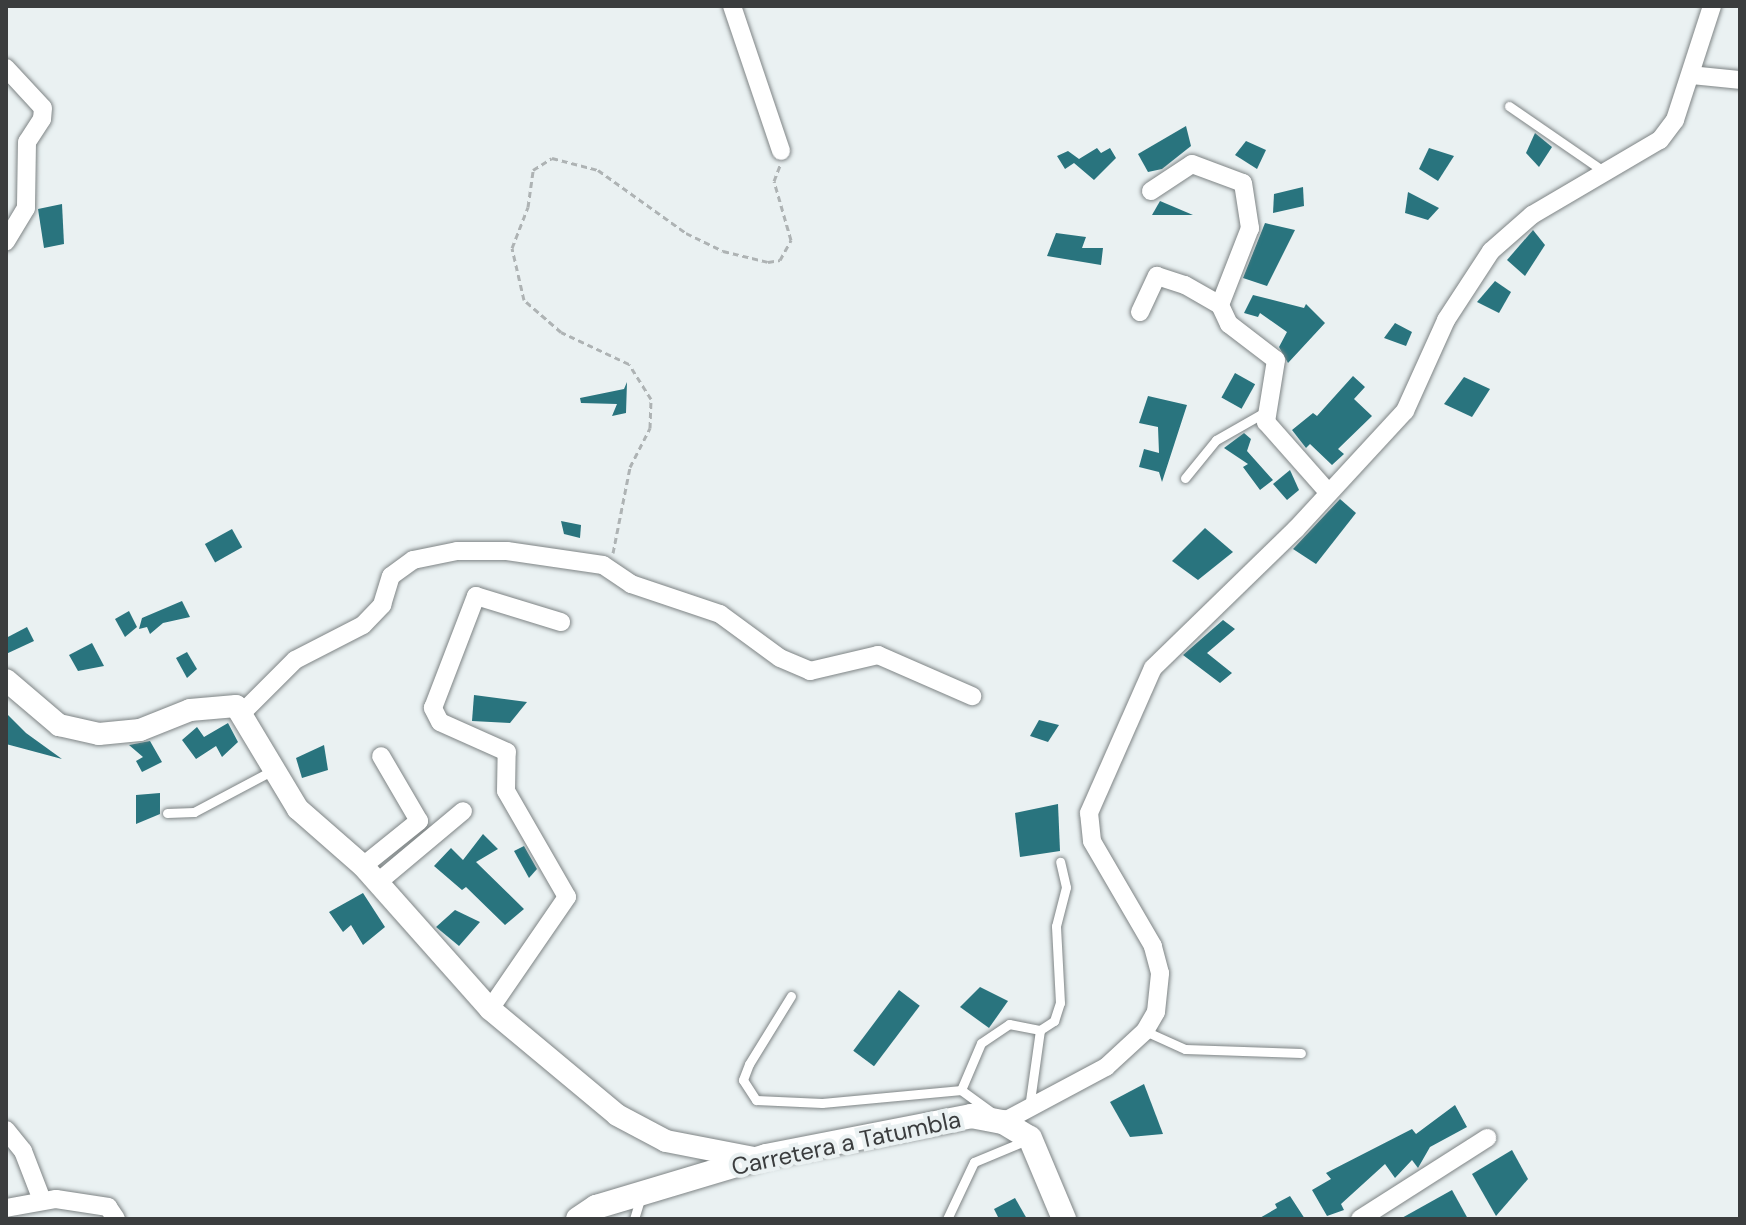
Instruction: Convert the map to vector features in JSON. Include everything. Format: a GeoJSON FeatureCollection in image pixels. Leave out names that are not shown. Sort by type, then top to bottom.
{"type":"FeatureCollection","features":[{"type":"Feature","properties":{"kind":"main road","name":"Carretera a Tatumbla"},"geometry":{"type":"LineString","coordinates":[[578,1219],[596,1207],[759,1159],[971,1116],[1003,1122],[1030,1138]]}},
{"type":"Feature","properties":{"kind":"main road"},"geometry":{"type":"LineString","coordinates":[[1030,1138],[1064,1219]]}},
{"type":"Feature","properties":{"kind":"street"},"geometry":{"type":"LineString","coordinates":[[732,6],[781,151]]}},
{"type":"Feature","properties":{"kind":"street"},"geometry":{"type":"LineString","coordinates":[[1003,1122],[1106,1067],[1145,1031],[1156,1012],[1160,973],[1153,946],[1092,841],[1089,813],[1153,668],[1405,411],[1446,320],[1491,251],[1532,215],[1660,140],[1675,120],[1712,6]]}},
{"type":"Feature","properties":{"kind":"street"},"geometry":{"type":"LineString","coordinates":[[6,68],[43,108],[27,142],[26,208],[6,241]]}},
{"type":"Feature","properties":{"kind":"street"},"geometry":{"type":"LineString","coordinates":[[1691,75],[1740,80]]}},
{"type":"Feature","properties":{"kind":"street"},"geometry":{"type":"LineString","coordinates":[[1151,191],[1192,164],[1243,183],[1250,228],[1220,305]]}},
{"type":"Feature","properties":{"kind":"street"},"geometry":{"type":"LineString","coordinates":[[1140,312],[1157,276],[1185,285],[1220,305],[1229,324],[1276,360],[1278,371],[1265,412],[1266,422],[1328,492]]}},
{"type":"Feature","properties":{"kind":"street"},"geometry":{"type":"LineString","coordinates":[[244,711],[295,660],[363,625],[382,605],[391,576],[413,560],[457,551],[507,551],[608,568],[631,584],[720,614],[780,658],[810,671],[878,655],[972,696]]}},
{"type":"Feature","properties":{"kind":"street"},"geometry":{"type":"LineString","coordinates":[[490,1009],[567,897],[506,791],[507,752],[440,722],[433,708],[476,596],[561,622]]}},
{"type":"Feature","properties":{"kind":"street"},"geometry":{"type":"LineString","coordinates":[[6,680],[59,725],[99,734],[140,730],[190,710],[236,706],[244,711],[271,771],[298,809],[370,874],[490,1009],[617,1115],[666,1141],[759,1159]]}},
{"type":"Feature","properties":{"kind":"street"},"geometry":{"type":"LineString","coordinates":[[370,874],[419,821],[381,756]]}},
{"type":"Feature","properties":{"kind":"street"},"geometry":{"type":"LineString","coordinates":[[370,874],[463,811]]}},
{"type":"Feature","properties":{"kind":"street"},"geometry":{"type":"LineString","coordinates":[[6,1130],[23,1151],[42,1200]]}},
{"type":"Feature","properties":{"kind":"street"},"geometry":{"type":"LineString","coordinates":[[1360,1219],[1487,1138]]}},
{"type":"Feature","properties":{"kind":"street"},"geometry":{"type":"LineString","coordinates":[[6,1208],[42,1200],[108,1207],[116,1219]]}},
{"type":"Feature","properties":{"kind":"lane"},"geometry":{"type":"LineString","coordinates":[[1509,106],[1606,173]]}},
{"type":"Feature","properties":{"kind":"lane"},"geometry":{"type":"LineString","coordinates":[[1185,478],[1216,440],[1265,412]]}},
{"type":"Feature","properties":{"kind":"lane"},"geometry":{"type":"LineString","coordinates":[[167,813],[194,812],[271,771]]}},
{"type":"Feature","properties":{"kind":"lane"},"geometry":{"type":"LineString","coordinates":[[961,1090],[981,1043],[1009,1024],[1040,1030],[1054,1021],[1061,994],[1056,926],[1066,887],[1060,862]]}},
{"type":"Feature","properties":{"kind":"lane"},"geometry":{"type":"LineString","coordinates":[[791,996],[749,1064],[743,1080],[756,1100],[822,1103],[961,1090],[1003,1122]]}},
{"type":"Feature","properties":{"kind":"lane"},"geometry":{"type":"LineString","coordinates":[[1029,1110],[1040,1030]]}},
{"type":"Feature","properties":{"kind":"lane"},"geometry":{"type":"LineString","coordinates":[[1145,1031],[1185,1049],[1301,1053]]}},
{"type":"Feature","properties":{"kind":"lane"},"geometry":{"type":"LineString","coordinates":[[947,1219],[974,1162],[1030,1138]]}},
{"type":"Feature","properties":{"kind":"lane"},"geometry":{"type":"LineString","coordinates":[[634,1219],[642,1194]]}},
{"type":"Feature","properties":{"kind":"path"},"geometry":{"type":"LineString","coordinates":[[608,568],[630,467],[650,428],[651,399],[629,364],[561,332],[524,300],[512,248],[528,207],[533,170],[552,158],[598,170],[686,233],[723,251],[768,262],[780,260],[791,240],[774,181],[781,151]]}},
{"type":"Feature","properties":{"kind":"building"},"geometry":{"type":"Polygon","coordinates":[[[1186,126],[1191,146],[1162,169],[1148,172],[1138,154],[1186,126]]]}},
{"type":"Feature","properties":{"kind":"building"},"geometry":{"type":"Polygon","coordinates":[[[1535,133],[1552,147],[1539,167],[1526,153],[1535,133]]]}},
{"type":"Feature","properties":{"kind":"building"},"geometry":{"type":"Polygon","coordinates":[[[1246,141],[1266,150],[1257,169],[1235,155],[1246,141]]]}},
{"type":"Feature","properties":{"kind":"building"},"geometry":{"type":"Polygon","coordinates":[[[1097,148],[1101,153],[1110,148],[1116,158],[1094,180],[1074,163],[1065,169],[1057,156],[1068,151],[1079,159],[1097,148]]]}},
{"type":"Feature","properties":{"kind":"building"},"geometry":{"type":"Polygon","coordinates":[[[1429,148],[1454,156],[1438,181],[1419,169],[1429,148]]]}},
{"type":"Feature","properties":{"kind":"building"},"geometry":{"type":"Polygon","coordinates":[[[1303,187],[1304,206],[1273,213],[1274,194],[1303,187]]]}},
{"type":"Feature","properties":{"kind":"building"},"geometry":{"type":"Polygon","coordinates":[[[1408,192],[1439,208],[1428,220],[1405,213],[1408,192]]]}},
{"type":"Feature","properties":{"kind":"building"},"geometry":{"type":"Polygon","coordinates":[[[1160,201],[1193,215],[1152,215],[1160,201]]]}},
{"type":"Feature","properties":{"kind":"building"},"geometry":{"type":"Polygon","coordinates":[[[62,204],[64,244],[44,248],[38,209],[62,204]]]}},
{"type":"Feature","properties":{"kind":"building"},"geometry":{"type":"Polygon","coordinates":[[[1265,223],[1295,230],[1267,286],[1243,278],[1265,223]]]}},
{"type":"Feature","properties":{"kind":"building"},"geometry":{"type":"Polygon","coordinates":[[[1533,230],[1545,245],[1525,276],[1507,260],[1533,230]]]}},
{"type":"Feature","properties":{"kind":"building"},"geometry":{"type":"Polygon","coordinates":[[[1056,233],[1086,237],[1082,248],[1103,248],[1101,265],[1047,256],[1056,233]]]}},
{"type":"Feature","properties":{"kind":"building"},"geometry":{"type":"Polygon","coordinates":[[[1495,281],[1511,292],[1499,313],[1477,302],[1495,281]]]}},
{"type":"Feature","properties":{"kind":"building"},"geometry":{"type":"Polygon","coordinates":[[[1253,295],[1304,308],[1306,304],[1325,323],[1288,363],[1279,347],[1287,332],[1260,313],[1258,317],[1244,313],[1253,295]]]}},
{"type":"Feature","properties":{"kind":"building"},"geometry":{"type":"Polygon","coordinates":[[[1395,323],[1412,332],[1406,346],[1384,338],[1395,323]]]}},
{"type":"Feature","properties":{"kind":"building"},"geometry":{"type":"Polygon","coordinates":[[[1235,373],[1255,384],[1242,409],[1221,397],[1235,373]]]}},
{"type":"Feature","properties":{"kind":"building"},"geometry":{"type":"Polygon","coordinates":[[[1353,376],[1365,387],[1354,399],[1372,416],[1338,449],[1344,454],[1332,465],[1310,444],[1306,448],[1292,430],[1313,413],[1317,416],[1353,376]]]}},
{"type":"Feature","properties":{"kind":"building"},"geometry":{"type":"Polygon","coordinates":[[[1464,377],[1490,389],[1472,417],[1444,404],[1464,377]]]}},
{"type":"Feature","properties":{"kind":"building"},"geometry":{"type":"Polygon","coordinates":[[[627,382],[626,413],[612,416],[617,404],[581,403],[580,398],[624,389],[627,382]]]}},
{"type":"Feature","properties":{"kind":"building"},"geometry":{"type":"Polygon","coordinates":[[[1148,396],[1187,405],[1162,482],[1159,472],[1139,467],[1144,449],[1159,453],[1158,427],[1139,423],[1148,396]]]}},
{"type":"Feature","properties":{"kind":"building"},"geometry":{"type":"Polygon","coordinates":[[[1244,433],[1251,439],[1247,451],[1273,480],[1260,490],[1243,467],[1248,464],[1224,448],[1244,433]]]}},
{"type":"Feature","properties":{"kind":"building"},"geometry":{"type":"Polygon","coordinates":[[[1290,470],[1299,490],[1287,500],[1273,484],[1290,470]]]}},
{"type":"Feature","properties":{"kind":"building"},"geometry":{"type":"Polygon","coordinates":[[[1340,499],[1356,513],[1316,564],[1293,549],[1340,499]]]}},
{"type":"Feature","properties":{"kind":"building"},"geometry":{"type":"Polygon","coordinates":[[[561,521],[581,525],[580,538],[564,534],[561,521]]]}},
{"type":"Feature","properties":{"kind":"building"},"geometry":{"type":"Polygon","coordinates":[[[1205,528],[1233,552],[1198,580],[1172,561],[1205,528]]]}},
{"type":"Feature","properties":{"kind":"building"},"geometry":{"type":"Polygon","coordinates":[[[232,529],[242,547],[215,562],[205,544],[232,529]]]}},
{"type":"Feature","properties":{"kind":"building"},"geometry":{"type":"Polygon","coordinates":[[[182,601],[190,617],[163,623],[150,634],[147,627],[139,629],[142,618],[182,601]]]}},
{"type":"Feature","properties":{"kind":"building"},"geometry":{"type":"Polygon","coordinates":[[[129,611],[137,627],[125,637],[115,619],[129,611]]]}},
{"type":"Feature","properties":{"kind":"building"},"geometry":{"type":"Polygon","coordinates":[[[1223,620],[1235,629],[1207,653],[1232,673],[1220,683],[1183,655],[1223,620]]]}},
{"type":"Feature","properties":{"kind":"building"},"geometry":{"type":"Polygon","coordinates":[[[27,627],[34,641],[6,654],[6,638],[27,627]]]}},
{"type":"Feature","properties":{"kind":"building"},"geometry":{"type":"Polygon","coordinates":[[[92,643],[104,666],[78,671],[69,655],[92,643]]]}},
{"type":"Feature","properties":{"kind":"building"},"geometry":{"type":"Polygon","coordinates":[[[187,652],[197,669],[187,678],[176,658],[187,652]]]}},
{"type":"Feature","properties":{"kind":"building"},"geometry":{"type":"Polygon","coordinates":[[[474,695],[527,702],[510,723],[472,721],[474,695]]]}},
{"type":"Feature","properties":{"kind":"building"},"geometry":{"type":"Polygon","coordinates":[[[6,713],[26,733],[62,759],[6,744],[6,713]]]}},
{"type":"Feature","properties":{"kind":"building"},"geometry":{"type":"Polygon","coordinates":[[[1039,720],[1059,725],[1048,742],[1030,736],[1039,720]]]}},
{"type":"Feature","properties":{"kind":"building"},"geometry":{"type":"Polygon","coordinates":[[[228,723],[238,742],[222,757],[216,746],[196,759],[182,740],[197,727],[204,737],[228,723]]]}},
{"type":"Feature","properties":{"kind":"building"},"geometry":{"type":"Polygon","coordinates":[[[150,741],[162,762],[142,772],[136,761],[143,757],[129,745],[150,741]]]}},
{"type":"Feature","properties":{"kind":"building"},"geometry":{"type":"Polygon","coordinates":[[[324,745],[328,770],[302,778],[296,758],[324,745]]]}},
{"type":"Feature","properties":{"kind":"building"},"geometry":{"type":"Polygon","coordinates":[[[160,793],[160,814],[136,824],[136,795],[160,793]]]}},
{"type":"Feature","properties":{"kind":"building"},"geometry":{"type":"Polygon","coordinates":[[[1058,804],[1060,851],[1020,857],[1015,813],[1058,804]]]}},
{"type":"Feature","properties":{"kind":"building"},"geometry":{"type":"Polygon","coordinates":[[[483,834],[498,849],[476,862],[524,909],[505,925],[466,887],[462,890],[434,866],[451,848],[463,860],[483,834]]]}},
{"type":"Feature","properties":{"kind":"building"},"geometry":{"type":"Polygon","coordinates":[[[524,846],[537,869],[529,878],[514,851],[524,846]]]}},
{"type":"Feature","properties":{"kind":"building"},"geometry":{"type":"Polygon","coordinates":[[[363,893],[385,927],[363,945],[351,925],[343,932],[329,912],[363,893]]]}},
{"type":"Feature","properties":{"kind":"building"},"geometry":{"type":"Polygon","coordinates":[[[455,910],[480,922],[459,946],[436,927],[455,910]]]}},
{"type":"Feature","properties":{"kind":"building"},"geometry":{"type":"Polygon","coordinates":[[[980,987],[1008,1001],[989,1028],[960,1007],[980,987]]]}},
{"type":"Feature","properties":{"kind":"building"},"geometry":{"type":"Polygon","coordinates":[[[899,990],[920,1006],[874,1066],[853,1051],[899,990]]]}},
{"type":"Feature","properties":{"kind":"building"},"geometry":{"type":"Polygon","coordinates":[[[1144,1084],[1163,1134],[1130,1137],[1110,1102],[1144,1084]]]}},
{"type":"Feature","properties":{"kind":"building"},"geometry":{"type":"Polygon","coordinates":[[[1455,1105],[1467,1127],[1430,1147],[1418,1168],[1412,1160],[1395,1178],[1385,1164],[1341,1204],[1344,1210],[1327,1216],[1312,1190],[1331,1179],[1326,1173],[1412,1129],[1416,1134],[1455,1105]]]}},
{"type":"Feature","properties":{"kind":"building"},"geometry":{"type":"Polygon","coordinates":[[[1512,1150],[1528,1179],[1496,1216],[1472,1174],[1512,1150]]]}},
{"type":"Feature","properties":{"kind":"building"},"geometry":{"type":"Polygon","coordinates":[[[1452,1190],[1468,1219],[1400,1219],[1452,1190]]]}},
{"type":"Feature","properties":{"kind":"building"},"geometry":{"type":"Polygon","coordinates":[[[1290,1196],[1305,1219],[1258,1219],[1277,1208],[1275,1204],[1290,1196]]]}},
{"type":"Feature","properties":{"kind":"building"},"geometry":{"type":"Polygon","coordinates":[[[1015,1198],[1027,1219],[999,1219],[994,1209],[1015,1198]]]}}]}
